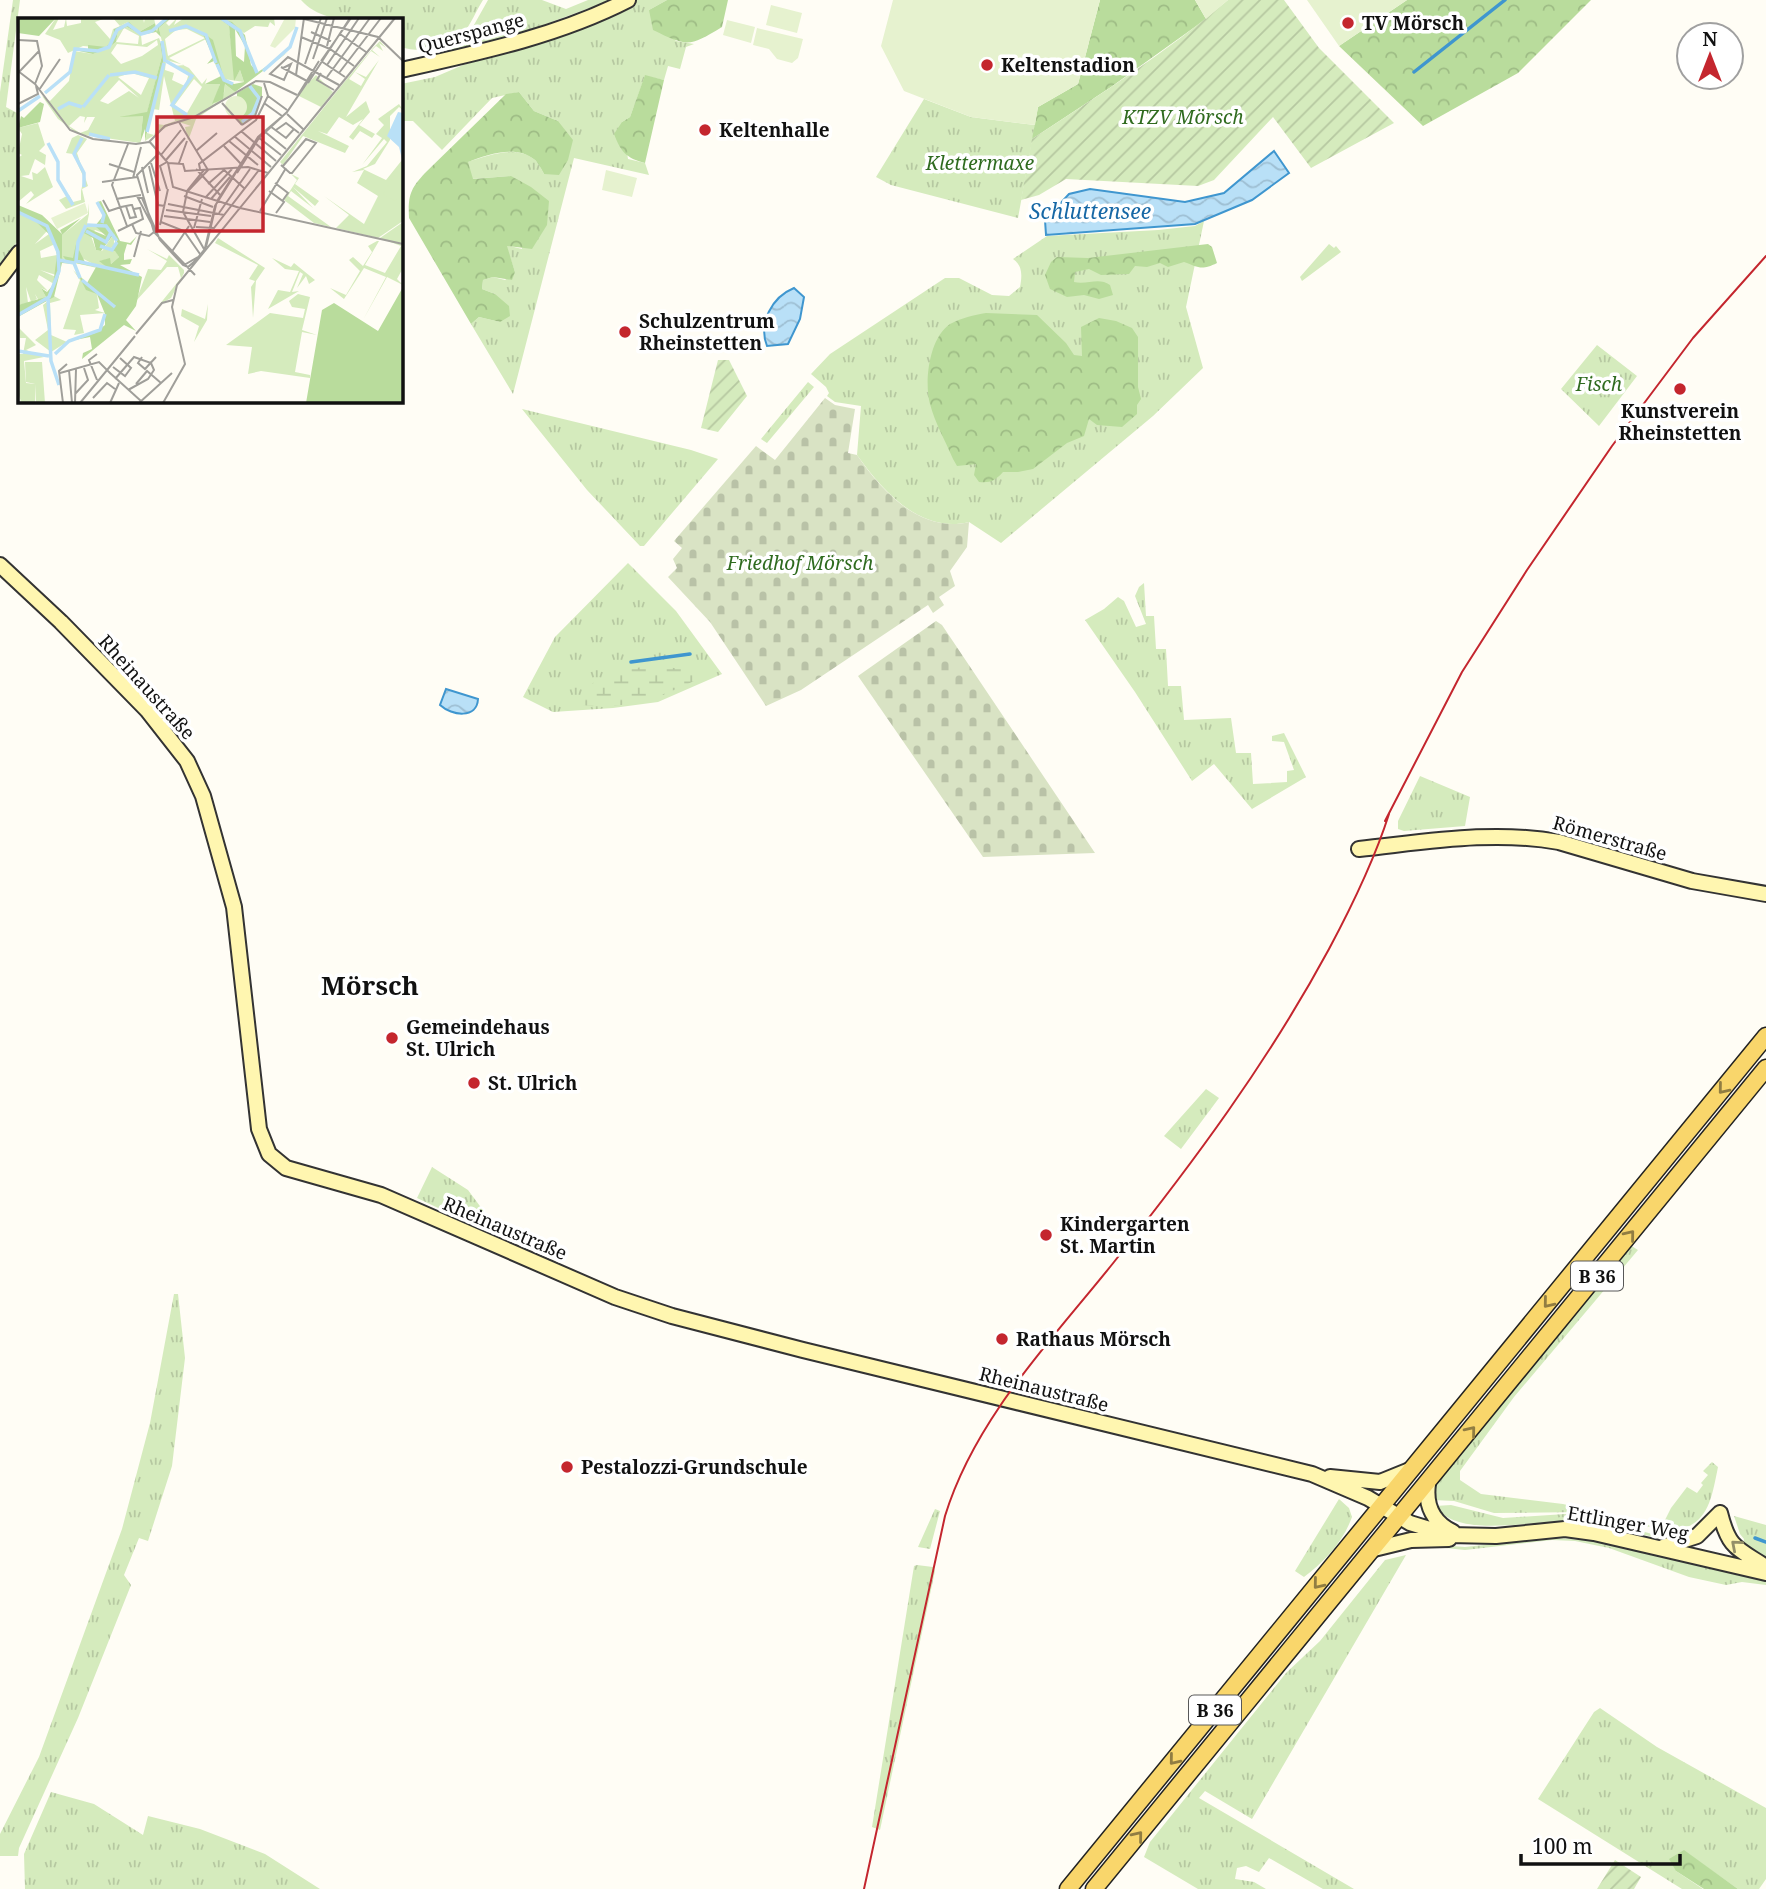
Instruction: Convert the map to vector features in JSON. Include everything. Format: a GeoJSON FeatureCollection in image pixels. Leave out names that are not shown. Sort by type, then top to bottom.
{"type":"FeatureCollection","features":[{"type":"Feature","properties":{"kind":"main road","name":"B 36"},"geometry":{"type":"LineString","coordinates":[[1068,1889],[1766,1037]]}},
{"type":"Feature","properties":{"kind":"main road","name":"B 36"},"geometry":{"type":"LineString","coordinates":[[1094,1889],[1766,1068]]}},
{"type":"Feature","properties":{"kind":"street","name":"Querspange"},"geometry":{"type":"LineString","coordinates":[[402,70],[465,56],[556,30],[628,0]]}},
{"type":"Feature","properties":{"kind":"street"},"geometry":{"type":"LineString","coordinates":[[0,278],[18,254]]}},
{"type":"Feature","properties":{"kind":"street","name":"Rheinaustraße"},"geometry":{"type":"LineString","coordinates":[[0,565],[147,709],[187,761],[203,796],[234,907],[260,1129],[269,1154],[286,1168],[381,1195],[615,1297],[672,1316],[792,1348],[1312,1474],[1368,1499],[1400,1518]]}},
{"type":"Feature","properties":{"kind":"street","name":"Römerstraße"},"geometry":{"type":"LineString","coordinates":[[1359,849],[1471,837],[1539,838],[1692,881],[1766,894]]}},
{"type":"Feature","properties":{"kind":"street"},"geometry":{"type":"LineString","coordinates":[[1312,1474],[1380,1482],[1413,1469]]}},
{"type":"Feature","properties":{"kind":"street"},"geometry":{"type":"LineString","coordinates":[[1428,1484],[1429,1506],[1439,1524],[1451,1532],[1472,1537]]}},
{"type":"Feature","properties":{"kind":"street"},"geometry":{"type":"LineString","coordinates":[[1662,1548],[1697,1536],[1720,1513],[1726,1537],[1766,1570]]}},
{"type":"Feature","properties":{"kind":"street","name":"Ettlinger Weg"},"geometry":{"type":"LineString","coordinates":[[1400,1518],[1436,1532],[1472,1537],[1565,1529],[1766,1570]]}},
{"type":"Feature","properties":{"kind":"street"},"geometry":{"type":"LineString","coordinates":[[1374,1549],[1411,1540],[1472,1537]]}},
{"type":"Feature","properties":{"kind":"green space"},"geometry":{"type":"Polygon","coordinates":[[[13,0],[20,0],[6,107],[18,113],[18,240],[0,266],[0,92],[13,0]]]}},
{"type":"Feature","properties":{"kind":"green space"},"geometry":{"type":"Polygon","coordinates":[[[301,0],[483,0],[466,30],[457,39],[442,47],[416,50],[402,47],[402,18],[334,18],[311,9],[301,0]]]}},
{"type":"Feature","properties":{"kind":"green space"},"geometry":{"type":"Polygon","coordinates":[[[488,0],[542,0],[566,9],[588,0],[611,0],[508,38],[447,54],[447,51],[466,39],[488,0]]]}},
{"type":"Feature","properties":{"kind":"green space"},"geometry":{"type":"Polygon","coordinates":[[[636,0],[667,0],[649,10],[676,41],[694,44],[686,47],[680,69],[668,66],[664,80],[645,76],[630,117],[622,122],[628,159],[645,163],[649,175],[574,158],[513,394],[471,324],[479,317],[500,322],[495,294],[482,289],[483,280],[493,277],[505,280],[515,272],[506,245],[522,249],[511,176],[472,179],[467,162],[502,153],[519,153],[535,160],[544,174],[558,121],[534,111],[519,92],[492,98],[442,150],[413,121],[402,121],[402,84],[435,77],[463,65],[553,38],[636,0]]]}},
{"type":"Feature","properties":{"kind":"green space"},"geometry":{"type":"Polygon","coordinates":[[[667,0],[728,0],[722,27],[688,42],[674,40],[653,30],[649,10],[667,0]]]}},
{"type":"Feature","properties":{"kind":"green space","name":"Keltenstadion"},"geometry":{"type":"Polygon","coordinates":[[[893,0],[1100,0],[1078,84],[1038,107],[1035,125],[971,117],[904,91],[881,46],[893,0]]]}},
{"type":"Feature","properties":{"kind":"green space"},"geometry":{"type":"Polygon","coordinates":[[[1100,0],[1195,0],[1206,19],[1032,139],[1038,107],[1078,84],[1100,0]]]}},
{"type":"Feature","properties":{"kind":"green space"},"geometry":{"type":"Polygon","coordinates":[[[1195,0],[1228,0],[1206,19],[1195,0]]]}},
{"type":"Feature","properties":{"kind":"green space","name":"KTZV Mörsch"},"geometry":{"type":"Polygon","coordinates":[[[1228,0],[1284,0],[1319,48],[1394,123],[1311,168],[1273,117],[1214,180],[1198,186],[1066,179],[1039,195],[1021,200],[1032,139],[1157,55],[1228,0]]]}},
{"type":"Feature","properties":{"kind":"green space","name":"TV Mörsch"},"geometry":{"type":"Polygon","coordinates":[[[1307,0],[1407,0],[1339,46],[1307,0]]]}},
{"type":"Feature","properties":{"kind":"green space"},"geometry":{"type":"Polygon","coordinates":[[[1407,0],[1591,0],[1518,73],[1423,126],[1339,46],[1407,0]]]}},
{"type":"Feature","properties":{"kind":"green space"},"geometry":{"type":"Polygon","coordinates":[[[771,5],[802,13],[797,33],[766,25],[771,5]]]}},
{"type":"Feature","properties":{"kind":"green space"},"geometry":{"type":"Polygon","coordinates":[[[727,20],[755,27],[751,43],[723,35],[727,20]]]}},
{"type":"Feature","properties":{"kind":"green space"},"geometry":{"type":"Polygon","coordinates":[[[757,28],[803,39],[798,58],[792,63],[777,59],[769,49],[753,45],[757,28]]]}},
{"type":"Feature","properties":{"kind":"green space"},"geometry":{"type":"Polygon","coordinates":[[[645,75],[664,80],[645,163],[625,153],[614,134],[622,122],[630,117],[645,75]]]}},
{"type":"Feature","properties":{"kind":"green space"},"geometry":{"type":"Polygon","coordinates":[[[519,92],[534,111],[558,121],[573,140],[568,160],[559,175],[544,174],[535,160],[519,153],[502,152],[468,162],[473,179],[511,176],[549,201],[547,225],[532,249],[507,246],[515,272],[512,280],[493,277],[483,280],[482,289],[495,294],[509,306],[510,316],[500,322],[479,317],[471,324],[409,218],[410,198],[413,188],[425,173],[506,94],[519,92]]]}},
{"type":"Feature","properties":{"kind":"green space","name":"Klettermaxe"},"geometry":{"type":"Polygon","coordinates":[[[924,99],[971,117],[1035,125],[1018,218],[891,185],[876,177],[924,99]]]}},
{"type":"Feature","properties":{"kind":"green space"},"geometry":{"type":"Polygon","coordinates":[[[606,170],[637,178],[632,197],[602,190],[606,170]]]}},
{"type":"Feature","properties":{"kind":"green space"},"geometry":{"type":"Polygon","coordinates":[[[1204,221],[1186,307],[1203,368],[1153,416],[1001,543],[969,522],[934,522],[904,506],[891,495],[857,455],[861,406],[835,402],[827,396],[829,393],[826,387],[811,374],[830,354],[945,278],[959,278],[992,295],[1009,296],[1020,287],[1021,279],[1020,268],[1013,259],[1047,236],[1158,230],[1195,226],[1204,221]]]}},
{"type":"Feature","properties":{"kind":"green space"},"geometry":{"type":"Polygon","coordinates":[[[1208,244],[1212,247],[1217,263],[1207,267],[1184,262],[1168,267],[1160,263],[1147,267],[1135,266],[1129,274],[1101,275],[1089,269],[1075,272],[1074,282],[1102,282],[1110,285],[1113,295],[1099,299],[1084,295],[1067,297],[1050,289],[1045,275],[1051,262],[1057,257],[1088,258],[1208,244]]]}},
{"type":"Feature","properties":{"kind":"green space"},"geometry":{"type":"Polygon","coordinates":[[[1329,244],[1334,248],[1336,246],[1341,252],[1302,281],[1300,277],[1329,244]]]}},
{"type":"Feature","properties":{"kind":"green space"},"geometry":{"type":"Polygon","coordinates":[[[986,313],[1037,315],[1066,343],[1074,355],[1082,356],[1081,327],[1099,318],[1132,328],[1138,337],[1138,387],[1141,399],[1137,405],[1137,414],[1122,427],[1097,425],[1089,419],[1084,436],[1067,443],[1033,469],[1003,472],[992,481],[979,482],[974,475],[976,464],[957,466],[937,425],[928,395],[928,373],[933,350],[943,331],[959,320],[986,313]]]}},
{"type":"Feature","properties":{"kind":"green space","name":"Fisch"},"geometry":{"type":"Polygon","coordinates":[[[1597,345],[1637,376],[1599,426],[1561,389],[1597,345]]]}},
{"type":"Feature","properties":{"kind":"green space"},"geometry":{"type":"Polygon","coordinates":[[[718,360],[729,360],[747,396],[718,432],[701,428],[718,360]]]}},
{"type":"Feature","properties":{"kind":"green space"},"geometry":{"type":"Polygon","coordinates":[[[808,382],[814,387],[767,443],[761,439],[808,382]]]}},
{"type":"Feature","properties":{"kind":"green space","name":"Friedhof Mörsch"},"geometry":{"type":"Polygon","coordinates":[[[825,398],[835,405],[855,409],[848,453],[857,455],[890,495],[918,515],[934,522],[969,522],[967,547],[950,571],[955,586],[939,597],[944,605],[933,613],[928,605],[801,690],[766,706],[710,622],[668,577],[677,568],[673,559],[682,548],[674,541],[756,446],[775,460],[825,398]]]}},
{"type":"Feature","properties":{"kind":"green space"},"geometry":{"type":"Polygon","coordinates":[[[522,409],[718,459],[644,546],[640,546],[587,490],[522,409]]]}},
{"type":"Feature","properties":{"kind":"green space"},"geometry":{"type":"Polygon","coordinates":[[[628,563],[676,611],[722,674],[658,702],[613,708],[553,712],[523,697],[555,637],[628,563]]]}},
{"type":"Feature","properties":{"kind":"green space"},"geometry":{"type":"Polygon","coordinates":[[[1144,583],[1146,616],[1154,616],[1156,649],[1166,649],[1168,686],[1181,686],[1184,720],[1231,718],[1236,753],[1251,753],[1253,784],[1287,782],[1287,771],[1294,770],[1284,742],[1272,741],[1272,736],[1284,733],[1306,777],[1252,809],[1214,764],[1192,781],[1085,620],[1118,597],[1124,601],[1136,627],[1146,624],[1135,596],[1144,583]]]}},
{"type":"Feature","properties":{"kind":"green space"},"geometry":{"type":"Polygon","coordinates":[[[936,621],[942,625],[1095,853],[983,857],[858,676],[936,621]]]}},
{"type":"Feature","properties":{"kind":"green space"},"geometry":{"type":"Polygon","coordinates":[[[652,665],[696,671],[694,681],[666,693],[622,705],[576,704],[589,686],[598,680],[618,672],[652,665]]]}},
{"type":"Feature","properties":{"kind":"green space"},"geometry":{"type":"Polygon","coordinates":[[[1420,776],[1470,797],[1465,826],[1404,831],[1398,829],[1398,821],[1420,776]]]}},
{"type":"Feature","properties":{"kind":"green space"},"geometry":{"type":"Polygon","coordinates":[[[1206,1089],[1219,1098],[1181,1149],[1164,1136],[1206,1089]]]}},
{"type":"Feature","properties":{"kind":"green space"},"geometry":{"type":"Polygon","coordinates":[[[432,1167],[468,1190],[494,1225],[489,1232],[417,1198],[432,1167]]]}},
{"type":"Feature","properties":{"kind":"green space"},"geometry":{"type":"Polygon","coordinates":[[[1630,1245],[1638,1250],[1514,1397],[1460,1471],[1460,1480],[1481,1494],[1563,1504],[1661,1528],[1671,1508],[1687,1487],[1697,1493],[1708,1475],[1703,1471],[1712,1462],[1718,1467],[1710,1502],[1699,1519],[1681,1529],[1667,1531],[1583,1512],[1494,1513],[1454,1501],[1433,1500],[1435,1484],[1630,1245]]]}},
{"type":"Feature","properties":{"kind":"green space"},"geometry":{"type":"Polygon","coordinates":[[[174,1294],[178,1294],[185,1358],[172,1466],[148,1541],[139,1538],[124,1575],[131,1585],[78,1718],[19,1848],[18,1856],[0,1856],[0,1834],[39,1757],[122,1529],[150,1423],[174,1294]]]}},
{"type":"Feature","properties":{"kind":"green space"},"geometry":{"type":"Polygon","coordinates":[[[1339,1499],[1349,1508],[1352,1517],[1344,1535],[1304,1577],[1295,1571],[1339,1499]]]}},
{"type":"Feature","properties":{"kind":"green space"},"geometry":{"type":"Polygon","coordinates":[[[1451,1505],[1503,1518],[1565,1514],[1592,1517],[1652,1534],[1681,1535],[1658,1538],[1574,1522],[1500,1526],[1462,1523],[1446,1517],[1435,1506],[1451,1505]]]}},
{"type":"Feature","properties":{"kind":"green space"},"geometry":{"type":"Polygon","coordinates":[[[935,1509],[940,1511],[930,1549],[918,1547],[935,1509]]]}},
{"type":"Feature","properties":{"kind":"green space"},"geometry":{"type":"Polygon","coordinates":[[[1734,1516],[1766,1525],[1766,1557],[1743,1546],[1744,1539],[1734,1516]]]}},
{"type":"Feature","properties":{"kind":"green space"},"geometry":{"type":"Polygon","coordinates":[[[1551,1538],[1632,1547],[1766,1579],[1766,1585],[1742,1582],[1726,1585],[1689,1577],[1609,1548],[1575,1541],[1552,1540],[1465,1550],[1426,1546],[1465,1547],[1551,1538]]]}},
{"type":"Feature","properties":{"kind":"green space"},"geometry":{"type":"Polygon","coordinates":[[[1406,1555],[1252,1819],[1205,1791],[1199,1798],[1354,1889],[1323,1889],[1269,1858],[1259,1872],[1246,1866],[1237,1868],[1235,1879],[1254,1882],[1266,1889],[1198,1889],[1144,1857],[1150,1842],[1286,1673],[1320,1641],[1385,1560],[1406,1555]]]}},
{"type":"Feature","properties":{"kind":"green space"},"geometry":{"type":"Polygon","coordinates":[[[914,1566],[933,1567],[935,1571],[880,1830],[872,1827],[914,1566]]]}},
{"type":"Feature","properties":{"kind":"green space"},"geometry":{"type":"Polygon","coordinates":[[[1600,1708],[1657,1747],[1766,1808],[1766,1879],[1759,1889],[1738,1889],[1684,1851],[1676,1871],[1703,1889],[1682,1889],[1538,1799],[1594,1712],[1600,1708]]]}},
{"type":"Feature","properties":{"kind":"green space"},"geometry":{"type":"Polygon","coordinates":[[[51,1792],[94,1804],[143,1835],[148,1816],[200,1829],[265,1854],[320,1889],[25,1889],[24,1854],[51,1792]]]}},
{"type":"Feature","properties":{"kind":"green space"},"geometry":{"type":"Polygon","coordinates":[[[1684,1850],[1738,1889],[1704,1889],[1676,1871],[1669,1859],[1684,1850]]]}},
{"type":"Feature","properties":{"kind":"green space"},"geometry":{"type":"Polygon","coordinates":[[[1615,1860],[1641,1877],[1634,1889],[1597,1889],[1615,1860]]]}},
{"type":"Feature","properties":{"kind":"water","name":"Schluttensee"},"geometry":{"type":"Polygon","coordinates":[[[1274,151],[1289,173],[1252,200],[1195,224],[1046,235],[1045,220],[1069,194],[1090,189],[1185,202],[1224,193],[1274,151]]]}},
{"type":"Feature","properties":{"kind":"water"},"geometry":{"type":"Polygon","coordinates":[[[794,288],[804,297],[800,319],[788,344],[767,346],[764,329],[769,312],[779,298],[794,288]]]}},
{"type":"Feature","properties":{"kind":"water"},"geometry":{"type":"Polygon","coordinates":[[[446,689],[478,699],[477,705],[469,713],[463,714],[445,709],[440,705],[446,689]]]}},
{"type":"Feature","properties":{"kind":"waterway"},"geometry":{"type":"LineString","coordinates":[[1414,72],[1505,0]]}},
{"type":"Feature","properties":{"kind":"waterway"},"geometry":{"type":"LineString","coordinates":[[631,662],[690,654]]}},
{"type":"Feature","properties":{"kind":"waterway"},"geometry":{"type":"LineString","coordinates":[[1755,1538],[1766,1542]]}},
{"type":"Feature","properties":{"kind":"tram line"},"geometry":{"type":"LineString","coordinates":[[1385,821],[1462,672],[1527,570],[1612,446],[1693,338],[1766,256]]}},
{"type":"Feature","properties":{"kind":"tram line"},"geometry":{"type":"LineString","coordinates":[[864,1889],[945,1516],[958,1480],[975,1446],[1017,1382],[1172,1187],[1281,1032],[1338,933],[1369,866],[1389,814]]}},
{"type":"Feature","properties":{"kind":"place","name":"TV Mörsch"},"geometry":{"type":"Point","coordinates":[1348,23]}},
{"type":"Feature","properties":{"kind":"place","name":"Keltenstadion"},"geometry":{"type":"Point","coordinates":[987,65]}},
{"type":"Feature","properties":{"kind":"place","name":"Keltenhalle"},"geometry":{"type":"Point","coordinates":[705,130]}},
{"type":"Feature","properties":{"kind":"place","name":"Schulzentrum Rheinstetten"},"geometry":{"type":"Point","coordinates":[625,332]}},
{"type":"Feature","properties":{"kind":"place","name":"Kunstverein Rheinstetten"},"geometry":{"type":"Point","coordinates":[1680,389]}},
{"type":"Feature","properties":{"kind":"place","name":"Gemeindehaus St. Ulrich"},"geometry":{"type":"Point","coordinates":[392,1038]}},
{"type":"Feature","properties":{"kind":"place","name":"St. Ulrich"},"geometry":{"type":"Point","coordinates":[474,1083]}},
{"type":"Feature","properties":{"kind":"place","name":"Kindergarten St. Martin"},"geometry":{"type":"Point","coordinates":[1046,1235]}},
{"type":"Feature","properties":{"kind":"place","name":"Rathaus Mörsch"},"geometry":{"type":"Point","coordinates":[1002,1339]}},
{"type":"Feature","properties":{"kind":"place","name":"Pestalozzi-Grundschule"},"geometry":{"type":"Point","coordinates":[567,1467]}},
{"type":"Feature","properties":{"kind":"district","name":"Mörsch"},"geometry":{"type":"Point","coordinates":[370,985]}}]}
